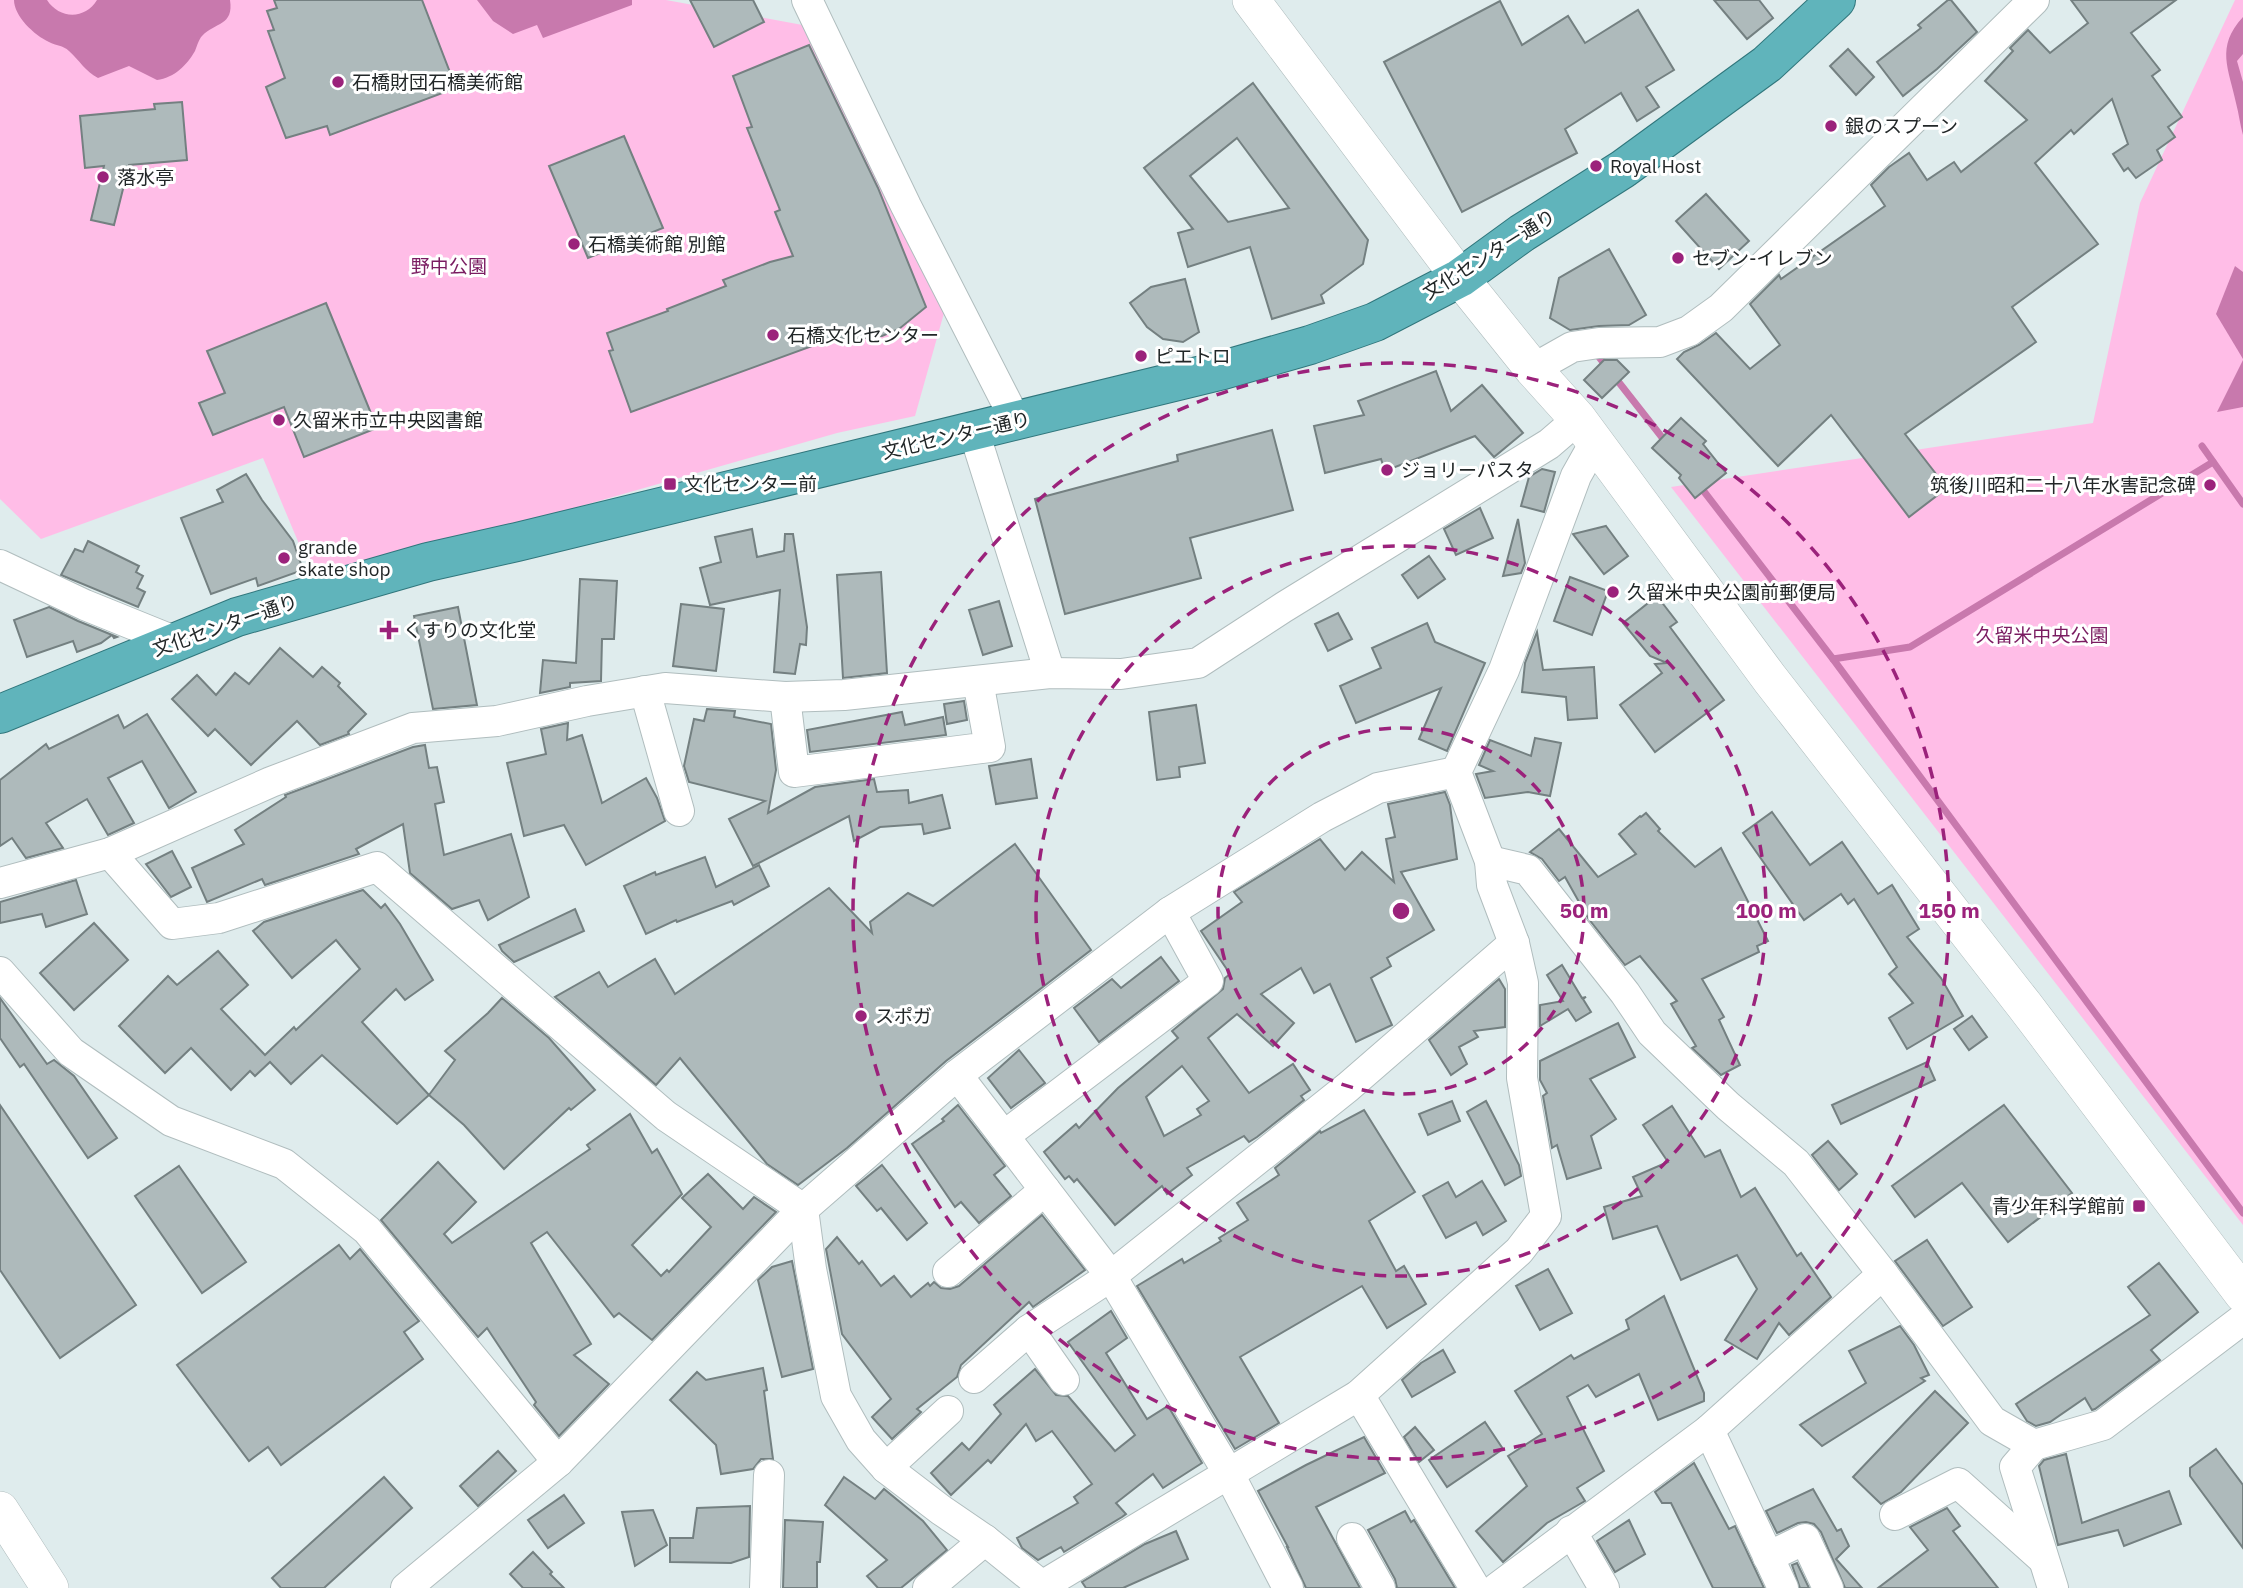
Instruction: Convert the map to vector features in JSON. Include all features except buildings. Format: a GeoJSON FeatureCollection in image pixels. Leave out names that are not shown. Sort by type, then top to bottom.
{"type":"FeatureCollection","features":[{"type":"Feature","properties":{"kind":"highway","name":"文化センター通り"},"geometry":{"type":"LineString","coordinates":[[0,714],[237,617],[428,562],[1223,370],[1310,345],[1375,322],[1460,278],[1522,233],[1623,169],[1767,64],[1836,0]]}},
{"type":"Feature","properties":{"kind":"street"},"geometry":{"type":"LineString","coordinates":[[807,0],[906,206],[1016,421]]}},
{"type":"Feature","properties":{"kind":"street"},"geometry":{"type":"LineString","coordinates":[[1251,0],[1460,278],[1586,431],[1769,679],[2025,1006],[2243,1294]]}},
{"type":"Feature","properties":{"kind":"street"},"geometry":{"type":"LineString","coordinates":[[1533,369],[1572,347],[1599,343],[1660,342],[1689,331],[1721,308],[2034,0]]}},
{"type":"Feature","properties":{"kind":"street"},"geometry":{"type":"LineString","coordinates":[[0,883],[110,853],[271,782],[413,728],[497,721],[587,701],[665,688],[785,697],[844,695],[1050,673],[1121,674],[1198,663],[1549,444],[1586,431]]}},
{"type":"Feature","properties":{"kind":"street"},"geometry":{"type":"LineString","coordinates":[[110,853],[172,924],[219,918],[377,867],[666,1116],[803,1209],[811,1269],[836,1396],[861,1440],[886,1468],[985,1540],[1042,1587],[1359,1395],[1519,1251],[1546,1216],[1522,1078],[1522,983],[1514,943],[1492,885],[1490,861],[1456,772],[1504,670],[1576,476],[1586,431]]}},
{"type":"Feature","properties":{"kind":"street"},"geometry":{"type":"LineString","coordinates":[[974,432],[1050,673]]}},
{"type":"Feature","properties":{"kind":"street"},"geometry":{"type":"LineString","coordinates":[[0,565],[85,605],[174,641]]}},
{"type":"Feature","properties":{"kind":"street"},"geometry":{"type":"LineString","coordinates":[[785,697],[794,772],[990,747],[978,681]]}},
{"type":"Feature","properties":{"kind":"street"},"geometry":{"type":"LineString","coordinates":[[645,691],[679,811]]}},
{"type":"Feature","properties":{"kind":"street"},"geometry":{"type":"LineString","coordinates":[[406,1588],[558,1462],[803,1209],[957,1075],[1170,912],[1322,817],[1378,788],[1456,772]]}},
{"type":"Feature","properties":{"kind":"street"},"geometry":{"type":"LineString","coordinates":[[1490,861],[1528,870],[1625,993],[1652,1033],[1728,1106],[1796,1163],[1884,1275],[1992,1421],[2034,1445]]}},
{"type":"Feature","properties":{"kind":"street"},"geometry":{"type":"LineString","coordinates":[[1004,1136],[1208,981],[1170,912]]}},
{"type":"Feature","properties":{"kind":"street"},"geometry":{"type":"LineString","coordinates":[[974,1378],[1029,1330],[1111,1276],[1348,1087],[1514,943]]}},
{"type":"Feature","properties":{"kind":"street"},"geometry":{"type":"LineString","coordinates":[[0,972],[71,1052],[171,1121],[284,1164],[368,1230],[558,1462]]}},
{"type":"Feature","properties":{"kind":"street"},"geometry":{"type":"LineString","coordinates":[[957,1075],[1111,1276],[1228,1474],[1288,1588]]}},
{"type":"Feature","properties":{"kind":"street"},"geometry":{"type":"LineString","coordinates":[[948,1272],[1045,1190]]}},
{"type":"Feature","properties":{"kind":"street"},"geometry":{"type":"LineString","coordinates":[[1498,1588],[1709,1430],[1884,1275]]}},
{"type":"Feature","properties":{"kind":"street"},"geometry":{"type":"LineString","coordinates":[[2053,1588],[2015,1467],[2034,1445],[2103,1425],[2243,1319]]}},
{"type":"Feature","properties":{"kind":"street"},"geometry":{"type":"LineString","coordinates":[[1029,1330],[1064,1380]]}},
{"type":"Feature","properties":{"kind":"street"},"geometry":{"type":"LineString","coordinates":[[1359,1395],[1475,1588]]}},
{"type":"Feature","properties":{"kind":"street"},"geometry":{"type":"LineString","coordinates":[[886,1468],[948,1411]]}},
{"type":"Feature","properties":{"kind":"street"},"geometry":{"type":"LineString","coordinates":[[1709,1430],[1783,1588]]}},
{"type":"Feature","properties":{"kind":"street"},"geometry":{"type":"LineString","coordinates":[[765,1588],[769,1475]]}},
{"type":"Feature","properties":{"kind":"street"},"geometry":{"type":"LineString","coordinates":[[1895,1515],[1958,1483],[2043,1559]]}},
{"type":"Feature","properties":{"kind":"street"},"geometry":{"type":"LineString","coordinates":[[0,1510],[50,1588]]}},
{"type":"Feature","properties":{"kind":"street"},"geometry":{"type":"LineString","coordinates":[[1571,1531],[1604,1588]]}},
{"type":"Feature","properties":{"kind":"street"},"geometry":{"type":"LineString","coordinates":[[1352,1538],[1380,1588]]}},
{"type":"Feature","properties":{"kind":"street"},"geometry":{"type":"LineString","coordinates":[[1768,1557],[1805,1539],[1828,1588]]}},
{"type":"Feature","properties":{"kind":"street"},"geometry":{"type":"LineString","coordinates":[[928,1588],[985,1540]]}},
{"type":"Feature","properties":{"kind":"green space","name":"野中公園"},"geometry":{"type":"Polygon","coordinates":[[[0,0],[666,0],[808,26],[944,313],[915,416],[837,433],[315,582],[263,458],[41,539],[0,499],[0,0]]]}},
{"type":"Feature","properties":{"kind":"green space","name":"久留米中央公園"},"geometry":{"type":"Polygon","coordinates":[[[2235,0],[2243,0],[2243,1225],[1671,487],[2093,423],[2140,203],[2235,0]]]}},
{"type":"Feature","properties":{"kind":"shaded area"},"geometry":{"type":"Polygon","coordinates":[[[14,0],[47,0],[58,11],[72,15],[86,11],[97,0],[230,0],[230,8],[226,19],[202,36],[188,61],[169,77],[157,80],[129,66],[98,78],[67,49],[49,42],[31,30],[17,12],[14,0]]]}},
{"type":"Feature","properties":{"kind":"shaded area"},"geometry":{"type":"Polygon","coordinates":[[[477,0],[632,0],[632,5],[543,38],[537,25],[513,34],[493,21],[477,0]]]}},
{"type":"Feature","properties":{"kind":"shaded area"},"geometry":{"type":"Polygon","coordinates":[[[2243,17],[2243,54],[2237,61],[2243,82],[2243,135],[2226,58],[2229,38],[2243,17]]]}},
{"type":"Feature","properties":{"kind":"shaded area"},"geometry":{"type":"Polygon","coordinates":[[[2235,266],[2243,272],[2243,359],[2216,314],[2235,266]]]}},
{"type":"Feature","properties":{"kind":"shaded area"},"geometry":{"type":"Polygon","coordinates":[[[2243,360],[2243,407],[2217,412],[2243,360]]]}},
{"type":"Feature","properties":{"kind":"waterway"},"geometry":{"type":"LineString","coordinates":[[1599,357],[1668,445]]}},
{"type":"Feature","properties":{"kind":"waterway"},"geometry":{"type":"LineString","coordinates":[[2202,446],[2243,504]]}},
{"type":"Feature","properties":{"kind":"waterway"},"geometry":{"type":"LineString","coordinates":[[1833,659],[1910,647],[2213,462]]}},
{"type":"Feature","properties":{"kind":"waterway"},"geometry":{"type":"LineString","coordinates":[[1699,485],[1833,659],[2243,1213]]}},
{"type":"Feature","properties":{"kind":"place","name":"石橋財団石橋美術館"},"geometry":{"type":"Point","coordinates":[338,82]}},
{"type":"Feature","properties":{"kind":"place","name":"銀のスプーン"},"geometry":{"type":"Point","coordinates":[1831,126]}},
{"type":"Feature","properties":{"kind":"place","name":"Royal Host"},"geometry":{"type":"Point","coordinates":[1596,166]}},
{"type":"Feature","properties":{"kind":"place","name":"落水亭"},"geometry":{"type":"Point","coordinates":[103,177]}},
{"type":"Feature","properties":{"kind":"place","name":"石橋美術館 別館"},"geometry":{"type":"Point","coordinates":[574,244]}},
{"type":"Feature","properties":{"kind":"place","name":"セブン-イレブン"},"geometry":{"type":"Point","coordinates":[1678,258]}},
{"type":"Feature","properties":{"kind":"place","name":"石橋文化センター"},"geometry":{"type":"Point","coordinates":[773,335]}},
{"type":"Feature","properties":{"kind":"place","name":"ピエトロ"},"geometry":{"type":"Point","coordinates":[1141,356]}},
{"type":"Feature","properties":{"kind":"place","name":"久留米市立中央図書館"},"geometry":{"type":"Point","coordinates":[279,420]}},
{"type":"Feature","properties":{"kind":"place","name":"ジョリーパスタ"},"geometry":{"type":"Point","coordinates":[1387,470]}},
{"type":"Feature","properties":{"kind":"place","name":"文化センター前"},"geometry":{"type":"Point","coordinates":[670,484]}},
{"type":"Feature","properties":{"kind":"place","name":"筑後川昭和二十八年水害記念碑"},"geometry":{"type":"Point","coordinates":[2210,485]}},
{"type":"Feature","properties":{"kind":"place","name":"grande skate shop"},"geometry":{"type":"Point","coordinates":[284,558]}},
{"type":"Feature","properties":{"kind":"place","name":"久留米中央公園前郵便局"},"geometry":{"type":"Point","coordinates":[1613,592]}},
{"type":"Feature","properties":{"kind":"place","name":"くすりの文化堂"},"geometry":{"type":"Point","coordinates":[389,630]}},
{"type":"Feature","properties":{"kind":"place","name":"スポガ"},"geometry":{"type":"Point","coordinates":[861,1016]}},
{"type":"Feature","properties":{"kind":"place","name":"青少年科学館前"},"geometry":{"type":"Point","coordinates":[2139,1206]}}]}
